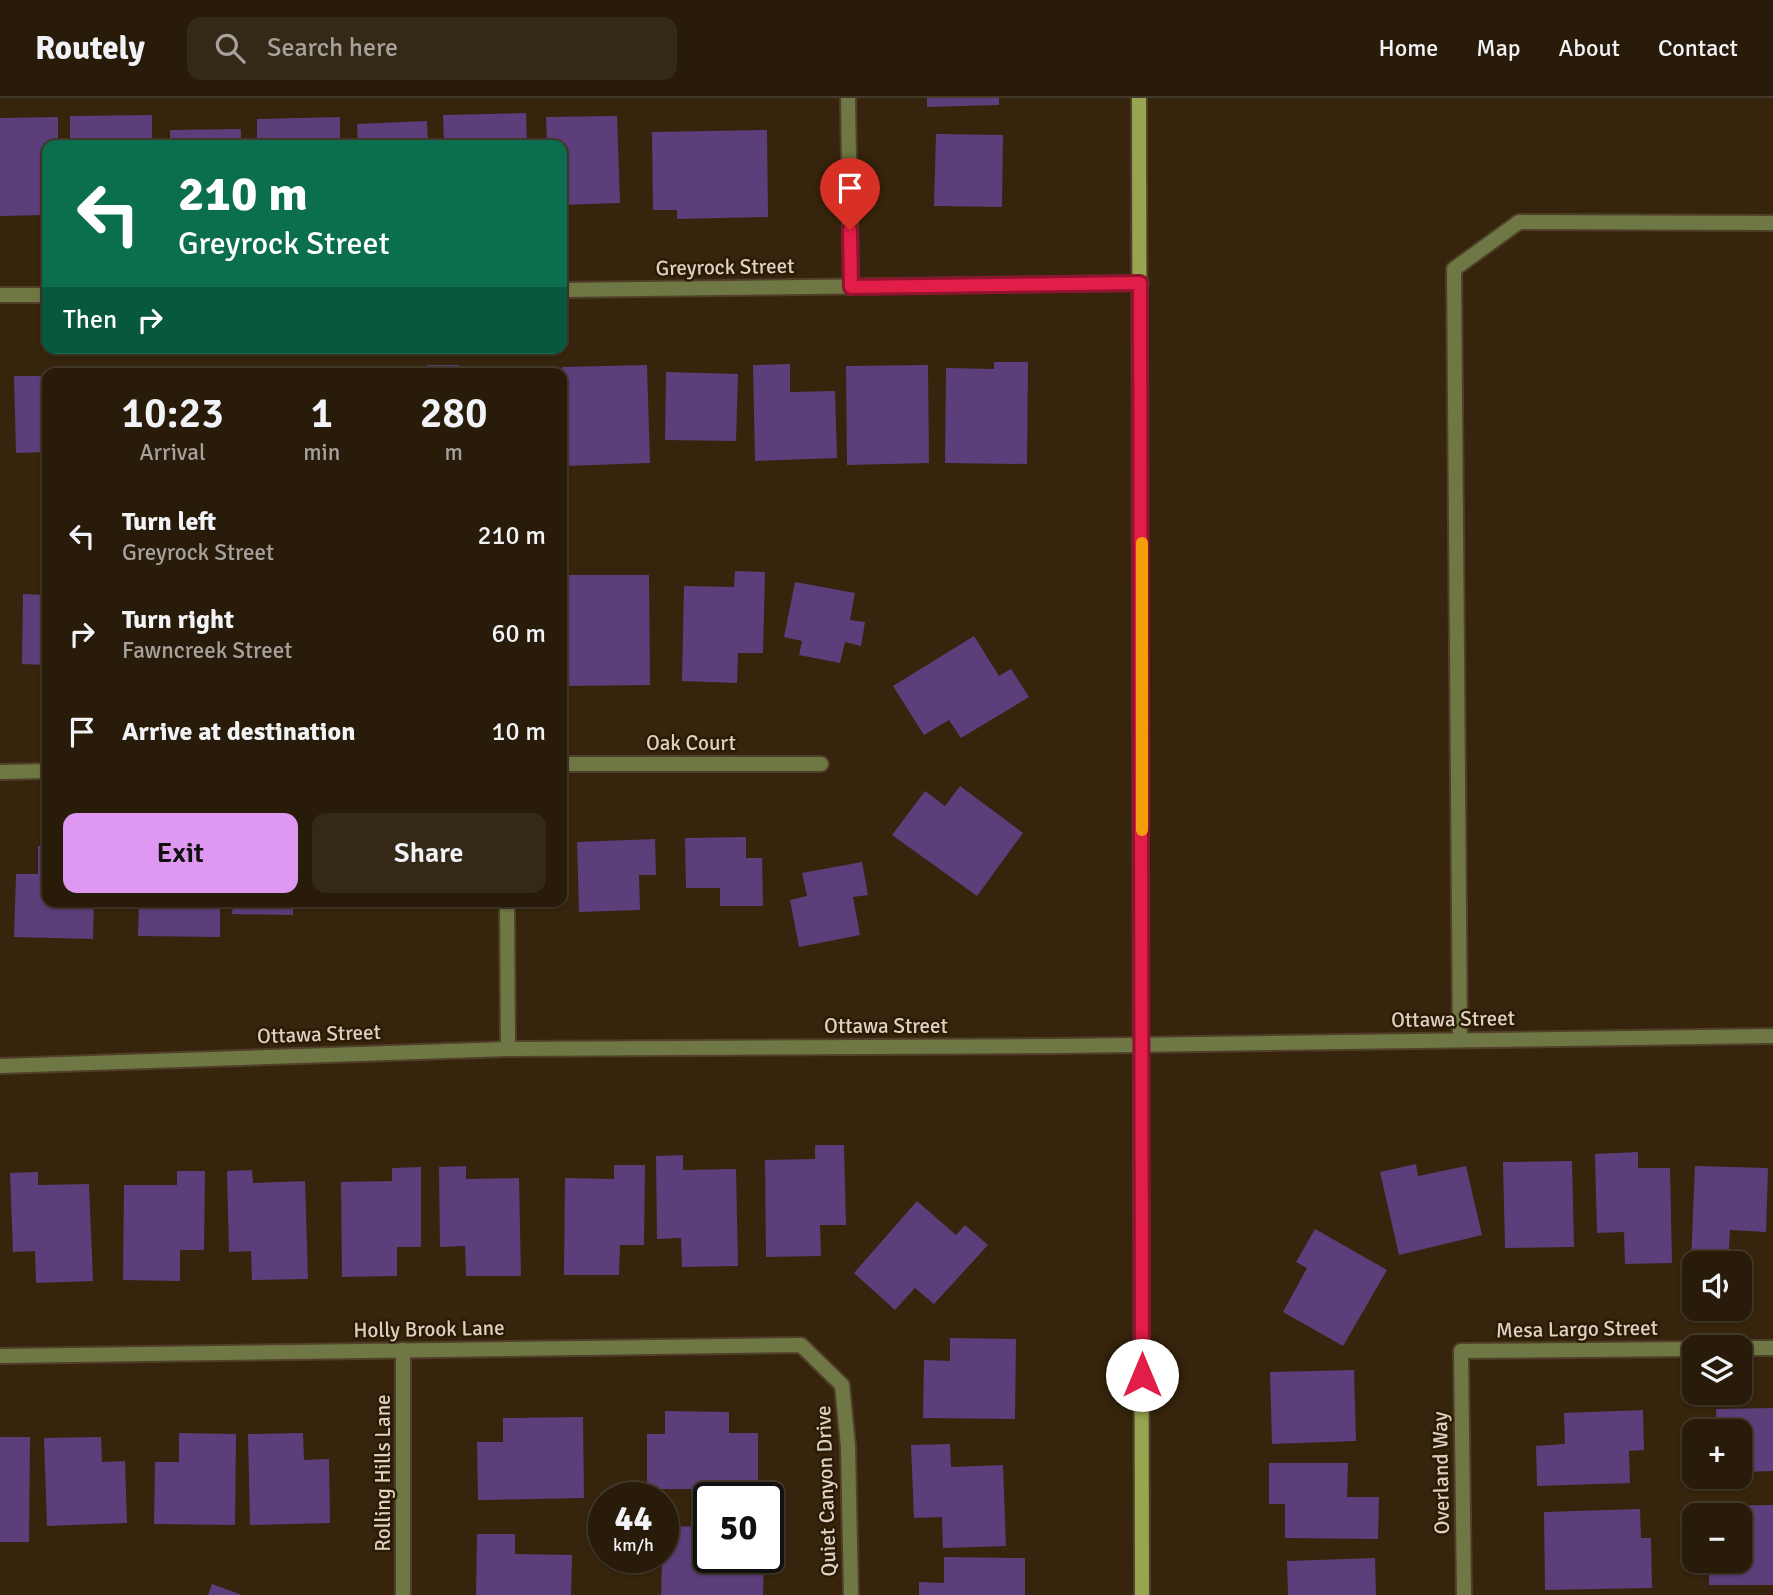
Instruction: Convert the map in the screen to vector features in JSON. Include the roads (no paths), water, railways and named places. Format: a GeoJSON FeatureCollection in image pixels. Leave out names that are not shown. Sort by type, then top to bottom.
{"type":"FeatureCollection","features":[{"type":"Feature","properties":{"kind":"main road"},"geometry":{"type":"LineString","coordinates":[[1139,98],[1142,1595]]}},
{"type":"Feature","properties":{"kind":"street"},"geometry":{"type":"LineString","coordinates":[[848,98],[851,287]]}},
{"type":"Feature","properties":{"kind":"street"},"geometry":{"type":"LineString","coordinates":[[1460,1040],[1454,269],[1519,222],[1773,223]]}},
{"type":"Feature","properties":{"kind":"street","name":"Greyrock Street"},"geometry":{"type":"LineString","coordinates":[[567,290],[1140,283]]}},
{"type":"Feature","properties":{"kind":"street"},"geometry":{"type":"LineString","coordinates":[[0,295],[42,295]]}},
{"type":"Feature","properties":{"kind":"street","name":"Oak Court"},"geometry":{"type":"LineString","coordinates":[[567,764],[821,764]]}},
{"type":"Feature","properties":{"kind":"street"},"geometry":{"type":"LineString","coordinates":[[0,772],[42,771]]}},
{"type":"Feature","properties":{"kind":"street"},"geometry":{"type":"LineString","coordinates":[[507,907],[508,1049]]}},
{"type":"Feature","properties":{"kind":"street","name":"Ottawa Street"},"geometry":{"type":"LineString","coordinates":[[0,1066],[508,1049],[1142,1045],[1773,1036]]}},
{"type":"Feature","properties":{"kind":"street","name":"Holly Brook Lane"},"geometry":{"type":"LineString","coordinates":[[0,1356],[801,1345],[842,1385]]}},
{"type":"Feature","properties":{"kind":"street"},"geometry":{"type":"LineString","coordinates":[[1752,1348],[1773,1348]]}},
{"type":"Feature","properties":{"kind":"street","name":"Mesa Largo Street"},"geometry":{"type":"LineString","coordinates":[[1461,1351],[1682,1349]]}},
{"type":"Feature","properties":{"kind":"street","name":"Rolling Hills Lane"},"geometry":{"type":"LineString","coordinates":[[403,1350],[403,1595]]}},
{"type":"Feature","properties":{"kind":"street","name":"Overland Way"},"geometry":{"type":"LineString","coordinates":[[1461,1351],[1464,1595]]}},
{"type":"Feature","properties":{"kind":"street","name":"Quiet Canyon Drive"},"geometry":{"type":"LineString","coordinates":[[842,1385],[848,1446],[850,1595]]}}]}
